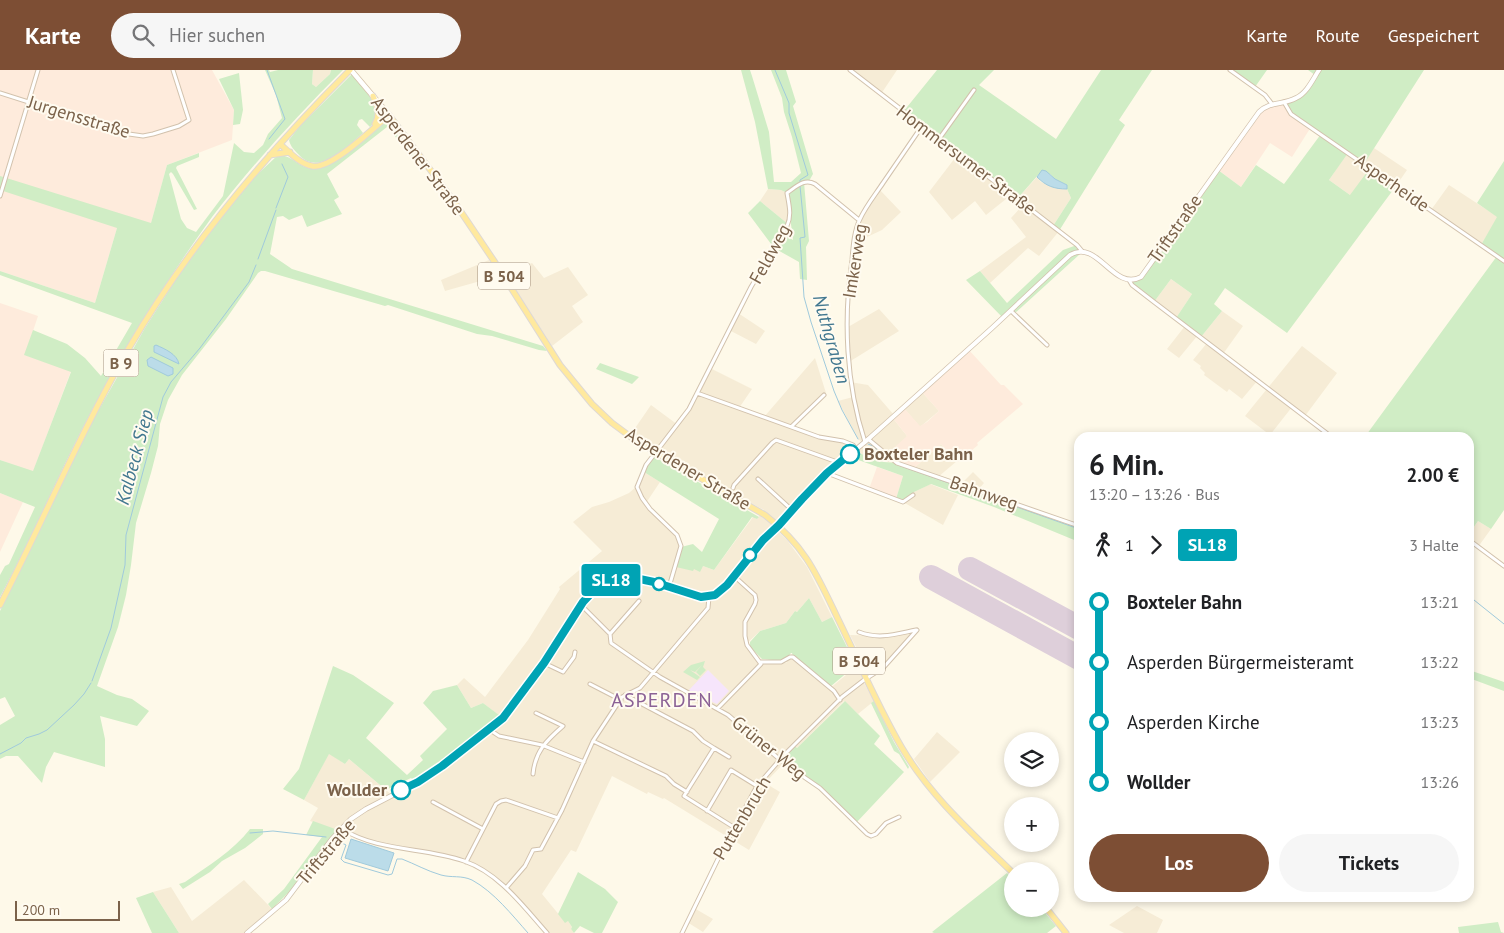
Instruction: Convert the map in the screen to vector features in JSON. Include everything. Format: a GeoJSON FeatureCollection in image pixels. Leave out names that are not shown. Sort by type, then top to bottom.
{"type":"FeatureCollection","features":[{"type":"Feature","properties":{"kind":"main road","name":"B 9"},"geometry":{"type":"LineString","coordinates":[[0,605],[81,438],[130,348],[188,257],[269,155],[344,75],[351,70]]}},
{"type":"Feature","properties":{"kind":"main road","name":"Asperdener Straße"},"geometry":{"type":"LineString","coordinates":[[351,70],[422,158],[467,221],[573,382],[612,423],[633,439],[749,505],[779,525],[796,543],[810,563],[902,746],[921,777],[955,817],[1004,864]]}},
{"type":"Feature","properties":{"kind":"main road"},"geometry":{"type":"LineString","coordinates":[[372,128],[379,114],[373,96]]}},
{"type":"Feature","properties":{"kind":"main road"},"geometry":{"type":"LineString","coordinates":[[280,144],[308,165],[319,167],[326,165],[339,156],[388,115]]}},
{"type":"Feature","properties":{"kind":"main road"},"geometry":{"type":"LineString","coordinates":[[269,155],[290,152]]}},
{"type":"Feature","properties":{"kind":"main road"},"geometry":{"type":"LineString","coordinates":[[1053,917],[1066,933]]}},
{"type":"Feature","properties":{"kind":"street"},"geometry":{"type":"LineString","coordinates":[[0,196],[38,70]]}},
{"type":"Feature","properties":{"kind":"street","name":"Jurgensstraße"},"geometry":{"type":"LineString","coordinates":[[0,93],[129,134],[143,136],[187,123],[189,120],[173,70]]}},
{"type":"Feature","properties":{"kind":"street","name":"Hommersumer Straße"},"geometry":{"type":"LineString","coordinates":[[850,70],[1077,245],[1082,251]]}},
{"type":"Feature","properties":{"kind":"street"},"geometry":{"type":"LineString","coordinates":[[1230,70],[1265,95],[1272,104],[1298,98],[1319,70]]}},
{"type":"Feature","properties":{"kind":"street"},"geometry":{"type":"LineString","coordinates":[[939,139],[974,90]]}},
{"type":"Feature","properties":{"kind":"street","name":"Asperheide"},"geometry":{"type":"LineString","coordinates":[[1284,102],[1291,114],[1504,261]]}},
{"type":"Feature","properties":{"kind":"street","name":"Triftstraße"},"geometry":{"type":"LineString","coordinates":[[1130,280],[1142,276],[1259,112],[1272,104]]}},
{"type":"Feature","properties":{"kind":"street","name":"Imkerweg"},"geometry":{"type":"LineString","coordinates":[[866,440],[856,413],[850,382],[848,306],[853,250],[859,220],[922,126]]}},
{"type":"Feature","properties":{"kind":"street","name":"Feldweg"},"geometry":{"type":"LineString","coordinates":[[669,587],[681,546],[677,535],[650,509],[642,498],[637,486],[646,465],[682,420],[752,287],[787,226],[790,219],[787,193],[803,182],[810,181],[859,220]]}},
{"type":"Feature","properties":{"kind":"street"},"geometry":{"type":"LineString","coordinates":[[506,888],[525,866],[533,850],[542,849],[593,741],[621,700],[625,695],[640,688],[654,672],[708,608],[709,597],[721,591],[763,540],[827,473],[1075,252],[1082,251],[1090,254],[1121,277],[1130,280],[1132,285],[1325,432]]}},
{"type":"Feature","properties":{"kind":"street"},"geometry":{"type":"LineString","coordinates":[[1011,311],[1047,345]]}},
{"type":"Feature","properties":{"kind":"street"},"geometry":{"type":"LineString","coordinates":[[697,393],[819,437],[843,441],[853,445],[856,449]]}},
{"type":"Feature","properties":{"kind":"street"},"geometry":{"type":"LineString","coordinates":[[792,426],[824,395]]}},
{"type":"Feature","properties":{"kind":"street"},"geometry":{"type":"LineString","coordinates":[[733,488],[776,440],[840,463]]}},
{"type":"Feature","properties":{"kind":"street","name":"Bahnweg"},"geometry":{"type":"LineString","coordinates":[[866,440],[897,463],[1074,524]]}},
{"type":"Feature","properties":{"kind":"street"},"geometry":{"type":"LineString","coordinates":[[827,473],[903,502],[913,495]]}},
{"type":"Feature","properties":{"kind":"street"},"geometry":{"type":"LineString","coordinates":[[758,479],[792,510]]}},
{"type":"Feature","properties":{"kind":"street"},"geometry":{"type":"LineString","coordinates":[[1474,544],[1504,566]]}},
{"type":"Feature","properties":{"kind":"street"},"geometry":{"type":"LineString","coordinates":[[718,708],[761,664],[746,643],[745,636],[745,622],[755,604],[755,595],[734,576]]}},
{"type":"Feature","properties":{"kind":"street","name":"Triftstraße"},"geometry":{"type":"LineString","coordinates":[[247,933],[286,900],[332,839],[359,813],[421,780],[490,730],[509,711],[544,663],[581,605],[597,587],[616,578],[636,578],[701,597],[709,597]]}},
{"type":"Feature","properties":{"kind":"street"},"geometry":{"type":"LineString","coordinates":[[610,634],[639,601]]}},
{"type":"Feature","properties":{"kind":"street","name":"Grüner Weg"},"geometry":{"type":"LineString","coordinates":[[581,605],[610,634],[611,643],[673,685],[718,708],[741,725],[780,759],[820,788],[871,836],[876,834],[886,823],[899,817]]}},
{"type":"Feature","properties":{"kind":"street","name":"Puttenbruch"},"geometry":{"type":"LineString","coordinates":[[682,933],[719,857],[758,786],[780,759],[840,700],[867,678],[883,668],[917,630],[885,636],[870,636],[859,632]]}},
{"type":"Feature","properties":{"kind":"street"},"geometry":{"type":"LineString","coordinates":[[544,663],[562,672],[574,657],[575,652]]}},
{"type":"Feature","properties":{"kind":"street"},"geometry":{"type":"LineString","coordinates":[[760,662],[782,662],[792,657],[834,691],[840,700]]}},
{"type":"Feature","properties":{"kind":"street"},"geometry":{"type":"LineString","coordinates":[[590,684],[621,700]]}},
{"type":"Feature","properties":{"kind":"street"},"geometry":{"type":"LineString","coordinates":[[625,695],[693,731],[703,741],[729,757]]}},
{"type":"Feature","properties":{"kind":"street"},"geometry":{"type":"LineString","coordinates":[[532,774],[533,766],[542,745],[563,726],[536,712]]}},
{"type":"Feature","properties":{"kind":"street"},"geometry":{"type":"LineString","coordinates":[[490,730],[499,736],[542,745],[584,762]]}},
{"type":"Feature","properties":{"kind":"street"},"geometry":{"type":"LineString","coordinates":[[593,741],[666,776],[674,784],[687,792]]}},
{"type":"Feature","properties":{"kind":"street"},"geometry":{"type":"LineString","coordinates":[[714,748],[684,796],[735,828]]}},
{"type":"Feature","properties":{"kind":"street"},"geometry":{"type":"LineString","coordinates":[[707,811],[731,770],[758,786]]}},
{"type":"Feature","properties":{"kind":"street"},"geometry":{"type":"LineString","coordinates":[[466,862],[496,804],[501,800],[506,800],[558,818]]}},
{"type":"Feature","properties":{"kind":"street"},"geometry":{"type":"LineString","coordinates":[[433,802],[483,829]]}},
{"type":"Feature","properties":{"kind":"street"},"geometry":{"type":"LineString","coordinates":[[342,829],[352,835],[384,845],[428,852],[466,862],[488,873],[506,888],[547,933]]}},
{"type":"Feature","properties":{"kind":"shaded area"},"geometry":{"type":"Polygon","coordinates":[[[0,70],[212,70],[234,110],[232,140],[167,165],[151,223],[117,228],[95,303],[0,271],[0,70]]]}},
{"type":"Feature","properties":{"kind":"shaded area"},"geometry":{"type":"Polygon","coordinates":[[[313,70],[331,70],[330,74],[316,87],[312,84],[313,70]]]}},
{"type":"Feature","properties":{"kind":"shaded area"},"geometry":{"type":"Polygon","coordinates":[[[850,70],[897,70],[881,94],[850,70]]]}},
{"type":"Feature","properties":{"kind":"shaded area"},"geometry":{"type":"Polygon","coordinates":[[[1284,102],[1311,127],[1292,157],[1270,143],[1241,187],[1218,170],[1259,112],[1284,102]]]}},
{"type":"Feature","properties":{"kind":"shaded area"},"geometry":{"type":"Polygon","coordinates":[[[1374,148],[1407,170],[1396,186],[1350,195],[1329,180],[1348,152],[1364,163],[1374,148]]]}},
{"type":"Feature","properties":{"kind":"shaded area"},"geometry":{"type":"Polygon","coordinates":[[[958,154],[1011,195],[986,215],[975,201],[952,220],[929,192],[958,154]]]}},
{"type":"Feature","properties":{"kind":"shaded area"},"geometry":{"type":"Polygon","coordinates":[[[1037,177],[1041,182],[1060,189],[1067,189],[1071,198],[1053,226],[1059,231],[1039,256],[1028,248],[990,283],[980,271],[1026,237],[1011,218],[1024,204],[1017,199],[1037,177]]]}},
{"type":"Feature","properties":{"kind":"shaded area"},"geometry":{"type":"Polygon","coordinates":[[[1449,185],[1498,217],[1481,245],[1431,210],[1449,185]]]}},
{"type":"Feature","properties":{"kind":"shaded area"},"geometry":{"type":"Polygon","coordinates":[[[768,189],[781,190],[787,193],[790,209],[788,224],[760,201],[768,189]]]}},
{"type":"Feature","properties":{"kind":"shaded area"},"geometry":{"type":"Polygon","coordinates":[[[879,189],[901,212],[882,230],[854,243],[859,220],[879,189]]]}},
{"type":"Feature","properties":{"kind":"shaded area"},"geometry":{"type":"Polygon","coordinates":[[[489,260],[498,276],[445,291],[441,280],[489,260]]]}},
{"type":"Feature","properties":{"kind":"shaded area"},"geometry":{"type":"Polygon","coordinates":[[[532,263],[544,278],[568,267],[588,295],[572,306],[583,322],[552,346],[506,274],[532,263]]]}},
{"type":"Feature","properties":{"kind":"shaded area"},"geometry":{"type":"Polygon","coordinates":[[[1171,279],[1192,294],[1176,318],[1154,302],[1171,279]]]}},
{"type":"Feature","properties":{"kind":"shaded area"},"geometry":{"type":"Polygon","coordinates":[[[0,303],[38,316],[25,355],[71,371],[33,472],[0,460],[0,303]]]}},
{"type":"Feature","properties":{"kind":"shaded area"},"geometry":{"type":"Polygon","coordinates":[[[879,309],[899,331],[849,362],[848,327],[879,309]]]}},
{"type":"Feature","properties":{"kind":"shaded area"},"geometry":{"type":"Polygon","coordinates":[[[1222,311],[1243,326],[1223,354],[1258,380],[1242,399],[1229,389],[1227,392],[1204,375],[1205,373],[1200,368],[1201,366],[1193,360],[1207,343],[1201,337],[1222,311]]]}},
{"type":"Feature","properties":{"kind":"shaded area"},"geometry":{"type":"Polygon","coordinates":[[[738,313],[765,331],[756,344],[729,330],[738,313]]]}},
{"type":"Feature","properties":{"kind":"shaded area"},"geometry":{"type":"Polygon","coordinates":[[[1185,326],[1198,335],[1179,358],[1167,349],[1185,326]]]}},
{"type":"Feature","properties":{"kind":"shaded area"},"geometry":{"type":"Polygon","coordinates":[[[1302,346],[1337,373],[1305,416],[1292,407],[1272,432],[1266,432],[1245,416],[1302,346]]]}},
{"type":"Feature","properties":{"kind":"shaded area"},"geometry":{"type":"Polygon","coordinates":[[[968,349],[1001,385],[1004,385],[1023,404],[977,443],[978,445],[958,462],[941,444],[913,469],[897,463],[886,455],[907,436],[892,417],[903,407],[920,426],[927,422],[939,411],[921,391],[968,349]]]}},
{"type":"Feature","properties":{"kind":"shaded area"},"geometry":{"type":"Polygon","coordinates":[[[815,358],[826,393],[792,426],[819,437],[843,441],[853,445],[855,449],[863,443],[858,439],[838,401],[853,397],[850,382],[868,385],[894,415],[892,417],[907,436],[897,463],[884,462],[853,451],[827,473],[775,529],[787,540],[807,567],[832,617],[822,622],[809,598],[797,612],[795,611],[786,623],[760,631],[745,645],[758,661],[786,663],[792,658],[829,689],[863,661],[850,635],[885,636],[917,630],[883,668],[864,683],[874,701],[858,714],[844,701],[797,748],[794,745],[780,759],[784,763],[765,783],[780,792],[749,850],[664,798],[648,792],[647,794],[612,776],[576,852],[571,850],[542,894],[565,922],[568,921],[574,933],[547,933],[527,910],[488,873],[459,859],[399,848],[310,821],[318,808],[304,800],[329,753],[345,764],[349,759],[393,796],[419,783],[443,767],[505,720],[483,703],[471,708],[457,685],[464,678],[485,697],[528,640],[560,589],[559,587],[602,551],[573,522],[592,507],[629,493],[637,486],[644,472],[660,482],[646,503],[677,535],[694,569],[703,566],[714,570],[753,517],[757,519],[764,510],[631,434],[651,405],[678,425],[710,368],[752,389],[739,408],[764,417],[815,358]]]}},
{"type":"Feature","properties":{"kind":"shaded area"},"geometry":{"type":"Polygon","coordinates":[[[921,391],[939,411],[920,427],[903,407],[921,391]]]}},
{"type":"Feature","properties":{"kind":"shaded area"},"geometry":{"type":"Polygon","coordinates":[[[941,444],[957,461],[938,477],[913,469],[941,444]]]}},
{"type":"Feature","properties":{"kind":"shaded area"},"geometry":{"type":"Polygon","coordinates":[[[877,467],[903,476],[896,499],[869,489],[877,467]]]}},
{"type":"Feature","properties":{"kind":"shaded area"},"geometry":{"type":"Polygon","coordinates":[[[973,472],[984,483],[978,490],[961,484],[973,472]]]}},
{"type":"Feature","properties":{"kind":"shaded area"},"geometry":{"type":"Polygon","coordinates":[[[930,484],[958,495],[943,525],[903,502],[914,492],[930,484]]]}},
{"type":"Feature","properties":{"kind":"shaded area"},"geometry":{"type":"Polygon","coordinates":[[[0,493],[23,502],[0,552],[0,493]]]}},
{"type":"Feature","properties":{"kind":"shaded area"},"geometry":{"type":"Polygon","coordinates":[[[1478,521],[1491,529],[1478,547],[1474,544],[1474,527],[1478,521]]]}},
{"type":"Feature","properties":{"kind":"shaded area"},"geometry":{"type":"Polygon","coordinates":[[[708,670],[729,691],[717,704],[688,691],[708,670]]]}},
{"type":"Feature","properties":{"kind":"shaded area"},"geometry":{"type":"Polygon","coordinates":[[[937,732],[960,752],[930,782],[914,759],[937,732]]]}},
{"type":"Feature","properties":{"kind":"shaded area"},"geometry":{"type":"Polygon","coordinates":[[[244,880],[272,909],[245,933],[179,933],[153,892],[171,887],[192,921],[244,880]]]}},
{"type":"Feature","properties":{"kind":"shaded area"},"geometry":{"type":"Polygon","coordinates":[[[1137,906],[1163,920],[1157,933],[1124,933],[1109,925],[1137,906]]]}},
{"type":"Feature","properties":{"kind":"shaded area"},"geometry":{"type":"Polygon","coordinates":[[[694,908],[713,919],[703,932],[687,922],[694,908]]]}},
{"type":"Feature","properties":{"kind":"green space"},"geometry":{"type":"Polygon","coordinates":[[[265,70],[270,72],[278,70],[313,70],[312,84],[316,87],[330,74],[331,70],[343,70],[292,123],[243,179],[212,217],[169,280],[128,345],[89,415],[0,597],[0,575],[5,566],[9,564],[35,507],[0,493],[0,460],[33,471],[71,372],[24,355],[33,330],[67,344],[85,358],[101,376],[132,323],[0,275],[0,271],[95,303],[117,228],[0,190],[0,176],[151,223],[167,165],[199,153],[199,157],[176,168],[197,209],[194,210],[173,174],[171,172],[169,174],[181,219],[187,228],[196,232],[223,196],[234,143],[244,152],[254,153],[263,145],[268,134],[282,118],[276,95],[265,70]]]}},
{"type":"Feature","properties":{"kind":"green space"},"geometry":{"type":"Polygon","coordinates":[[[741,70],[750,70],[769,132],[774,182],[791,182],[801,173],[782,98],[771,70],[786,70],[796,102],[793,106],[813,174],[809,181],[804,182],[809,241],[806,247],[807,280],[800,279],[799,262],[774,248],[748,213],[760,201],[788,224],[783,234],[793,240],[787,193],[781,190],[768,189],[755,122],[741,70]]]}},
{"type":"Feature","properties":{"kind":"green space"},"geometry":{"type":"Polygon","coordinates":[[[937,70],[994,70],[979,85],[1056,139],[1101,70],[1152,70],[1119,120],[1125,125],[1059,231],[1053,226],[1071,198],[1067,185],[1050,174],[1039,174],[1017,199],[903,112],[937,70]]]}},
{"type":"Feature","properties":{"kind":"green space"},"geometry":{"type":"Polygon","coordinates":[[[1230,70],[1267,70],[1255,87],[1230,70]]]}},
{"type":"Feature","properties":{"kind":"green space"},"geometry":{"type":"Polygon","coordinates":[[[1308,70],[1424,70],[1364,164],[1348,153],[1329,180],[1350,195],[1370,168],[1396,186],[1287,333],[1225,288],[1214,304],[1222,311],[1201,337],[1176,318],[1192,294],[1171,279],[1154,302],[1132,285],[1129,280],[1138,278],[1218,170],[1241,187],[1256,165],[1284,184],[1321,134],[1291,114],[1284,102],[1298,98],[1315,75],[1308,70]]]}},
{"type":"Feature","properties":{"kind":"green space"},"geometry":{"type":"Polygon","coordinates":[[[239,73],[243,110],[240,124],[233,125],[234,110],[219,79],[239,73]]]}},
{"type":"Feature","properties":{"kind":"green space"},"geometry":{"type":"Polygon","coordinates":[[[352,74],[374,102],[378,112],[374,123],[370,127],[362,119],[359,120],[357,125],[363,133],[342,151],[325,161],[316,163],[308,161],[300,156],[289,140],[300,126],[352,74]]]}},
{"type":"Feature","properties":{"kind":"green space"},"geometry":{"type":"Polygon","coordinates":[[[387,121],[418,160],[416,161],[387,127],[327,174],[339,197],[334,200],[342,214],[307,227],[302,215],[289,220],[283,216],[277,217],[270,254],[292,269],[543,346],[547,351],[492,336],[477,334],[388,305],[385,306],[265,271],[258,273],[226,319],[182,375],[168,400],[160,424],[158,446],[136,523],[126,595],[118,627],[97,686],[132,699],[149,711],[137,726],[100,716],[105,739],[105,767],[54,752],[46,767],[42,783],[18,756],[6,756],[0,759],[0,725],[15,716],[5,697],[0,699],[0,611],[93,420],[145,328],[173,284],[246,185],[278,155],[288,157],[313,169],[331,164],[387,121]]]}},
{"type":"Feature","properties":{"kind":"green space"},"geometry":{"type":"Polygon","coordinates":[[[1504,161],[1504,510],[1491,529],[1478,521],[1474,527],[1474,432],[1368,432],[1497,256],[1481,245],[1497,217],[1477,203],[1504,161]]]}},
{"type":"Feature","properties":{"kind":"green space"},"geometry":{"type":"Polygon","coordinates":[[[1077,245],[1082,251],[1080,254],[1014,314],[1011,311],[1003,318],[966,280],[980,271],[1007,303],[1063,250],[1077,245]]]}},
{"type":"Feature","properties":{"kind":"green space"},"geometry":{"type":"Polygon","coordinates":[[[600,363],[639,377],[632,384],[596,369],[600,363]]]}},
{"type":"Feature","properties":{"kind":"green space"},"geometry":{"type":"Polygon","coordinates":[[[856,452],[884,462],[897,463],[1074,524],[1074,540],[994,507],[931,484],[914,492],[903,502],[896,499],[903,476],[850,457],[856,452]]]}},
{"type":"Feature","properties":{"kind":"green space"},"geometry":{"type":"Polygon","coordinates":[[[653,456],[759,517],[757,519],[752,517],[714,570],[703,566],[700,572],[694,569],[693,571],[676,567],[681,547],[693,544],[702,552],[719,519],[644,472],[653,456]]]}},
{"type":"Feature","properties":{"kind":"green space"},"geometry":{"type":"Polygon","coordinates":[[[809,598],[822,622],[832,617],[856,665],[830,687],[793,656],[792,653],[782,660],[762,659],[750,647],[750,642],[760,631],[786,623],[795,611],[797,612],[809,598]]]}},
{"type":"Feature","properties":{"kind":"green space"},"geometry":{"type":"Polygon","coordinates":[[[705,661],[703,667],[706,670],[700,676],[696,672],[702,665],[695,672],[690,670],[700,677],[697,680],[683,672],[691,665],[705,661]]]}},
{"type":"Feature","properties":{"kind":"green space"},"geometry":{"type":"Polygon","coordinates":[[[333,666],[353,675],[394,703],[366,738],[407,775],[423,760],[420,756],[447,729],[423,703],[433,691],[457,685],[471,708],[483,703],[499,715],[471,739],[414,781],[411,778],[386,790],[349,759],[345,764],[329,754],[304,800],[283,789],[299,769],[333,666]]]}},
{"type":"Feature","properties":{"kind":"green space"},"geometry":{"type":"Polygon","coordinates":[[[1474,672],[1504,682],[1504,691],[1474,680],[1474,672]]]}},
{"type":"Feature","properties":{"kind":"green space"},"geometry":{"type":"Polygon","coordinates":[[[845,701],[880,736],[874,744],[904,772],[856,823],[820,788],[785,764],[784,755],[794,745],[797,748],[845,701]]]}},
{"type":"Feature","properties":{"kind":"green space"},"geometry":{"type":"Polygon","coordinates":[[[874,701],[894,742],[909,767],[908,769],[899,754],[894,751],[871,703],[874,701]]]}},
{"type":"Feature","properties":{"kind":"green space"},"geometry":{"type":"Polygon","coordinates":[[[313,821],[338,830],[289,892],[272,909],[268,904],[284,889],[322,837],[306,835],[313,821]]]}},
{"type":"Feature","properties":{"kind":"green space"},"geometry":{"type":"Polygon","coordinates":[[[250,829],[263,829],[263,834],[183,889],[179,884],[185,882],[220,858],[250,829]]]}},
{"type":"Feature","properties":{"kind":"green space"},"geometry":{"type":"Polygon","coordinates":[[[578,872],[605,889],[618,902],[602,933],[594,933],[580,926],[574,933],[568,921],[565,923],[558,914],[578,872]]]}},
{"type":"Feature","properties":{"kind":"green space"},"geometry":{"type":"Polygon","coordinates":[[[1004,875],[1004,917],[1049,917],[1056,926],[1047,933],[932,932],[1004,875]]]}},
{"type":"Feature","properties":{"kind":"green space"},"geometry":{"type":"Polygon","coordinates":[[[153,892],[179,933],[152,933],[136,898],[153,892]]]}},
{"type":"Feature","properties":{"kind":"green space"},"geometry":{"type":"Polygon","coordinates":[[[1498,922],[1501,932],[1504,933],[1459,933],[1458,927],[1498,922]]]}},
{"type":"Feature","properties":{"kind":"water"},"geometry":{"type":"Polygon","coordinates":[[[1042,170],[1067,185],[1067,189],[1054,188],[1044,183],[1037,177],[1042,170]]]}},
{"type":"Feature","properties":{"kind":"water"},"geometry":{"type":"Polygon","coordinates":[[[156,345],[167,350],[178,360],[179,364],[154,352],[154,346],[156,345]]]}},
{"type":"Feature","properties":{"kind":"water"},"geometry":{"type":"Polygon","coordinates":[[[151,357],[173,368],[173,374],[168,376],[148,366],[147,360],[151,357]]]}},
{"type":"Feature","properties":{"kind":"water"},"geometry":{"type":"Polygon","coordinates":[[[351,839],[394,853],[388,871],[345,858],[351,839]]]}},
{"type":"Feature","properties":{"kind":"waterway","name":"Kalbeck Siep"},"geometry":{"type":"LineString","coordinates":[[267,70],[285,119],[269,139]]}},
{"type":"Feature","properties":{"kind":"waterway","name":"Nuthgraben"},"geometry":{"type":"LineString","coordinates":[[775,70],[789,103],[789,113],[808,175],[800,180],[800,182]]}},
{"type":"Feature","properties":{"kind":"waterway","name":"Kalbeck Siep"},"geometry":{"type":"LineString","coordinates":[[276,208],[288,177],[282,164]]}},
{"type":"Feature","properties":{"kind":"waterway","name":"Nuthgraben"},"geometry":{"type":"LineString","coordinates":[[800,186],[805,237],[800,238],[804,297],[834,391],[858,439]]}},
{"type":"Feature","properties":{"kind":"waterway","name":"Kalbeck Siep"},"geometry":{"type":"LineString","coordinates":[[258,259],[276,210]]}},
{"type":"Feature","properties":{"kind":"waterway","name":"Kalbeck Siep"},"geometry":{"type":"LineString","coordinates":[[92,681],[111,628],[125,565],[126,535],[163,397],[171,382],[200,348],[249,282],[256,265]]}},
{"type":"Feature","properties":{"kind":"waterway","name":"Nuthgraben"},"geometry":{"type":"LineString","coordinates":[[868,444],[873,446],[885,458]]}},
{"type":"Feature","properties":{"kind":"waterway","name":"Nuthgraben"},"geometry":{"type":"LineString","coordinates":[[898,465],[1074,527]]}},
{"type":"Feature","properties":{"kind":"waterway","name":"Nuthgraben"},"geometry":{"type":"LineString","coordinates":[[1474,600],[1504,624]]}},
{"type":"Feature","properties":{"kind":"waterway","name":"Kalbeck Siep"},"geometry":{"type":"LineString","coordinates":[[0,754],[21,743],[26,738],[47,730],[74,705],[91,683]]}},
{"type":"Feature","properties":{"kind":"waterway"},"geometry":{"type":"LineString","coordinates":[[250,833],[273,831],[326,837]]}},
{"type":"Feature","properties":{"kind":"waterway"},"geometry":{"type":"LineString","coordinates":[[336,840],[346,845],[341,859],[344,862],[388,875],[392,874],[397,859],[402,859],[431,872],[472,880],[495,897],[528,933]]}},
{"type":"Feature","properties":{"kind":"runway"},"geometry":{"type":"LineString","coordinates":[[970,569],[1074,625]]}},
{"type":"Feature","properties":{"kind":"runway"},"geometry":{"type":"LineString","coordinates":[[931,577],[1074,655]]}},
{"type":"Feature","properties":{"kind":"bus line","name":"SL18"},"geometry":{"type":"LineString","coordinates":[[401,790],[418,782],[442,766],[503,718],[544,663],[583,602],[597,587],[616,578],[630,577],[654,582],[701,597],[715,595],[727,585],[763,540],[802,499],[827,473],[850,454]]}},
{"type":"Feature","properties":{"kind":"place","name":"Boxteler Bahn"},"geometry":{"type":"Point","coordinates":[850,454]}},
{"type":"Feature","properties":{"kind":"place","name":"Wollder"},"geometry":{"type":"Point","coordinates":[401,790]}},
{"type":"Feature","properties":{"kind":"district","name":"ASPERDEN"},"geometry":{"type":"Point","coordinates":[662,700]}}]}
